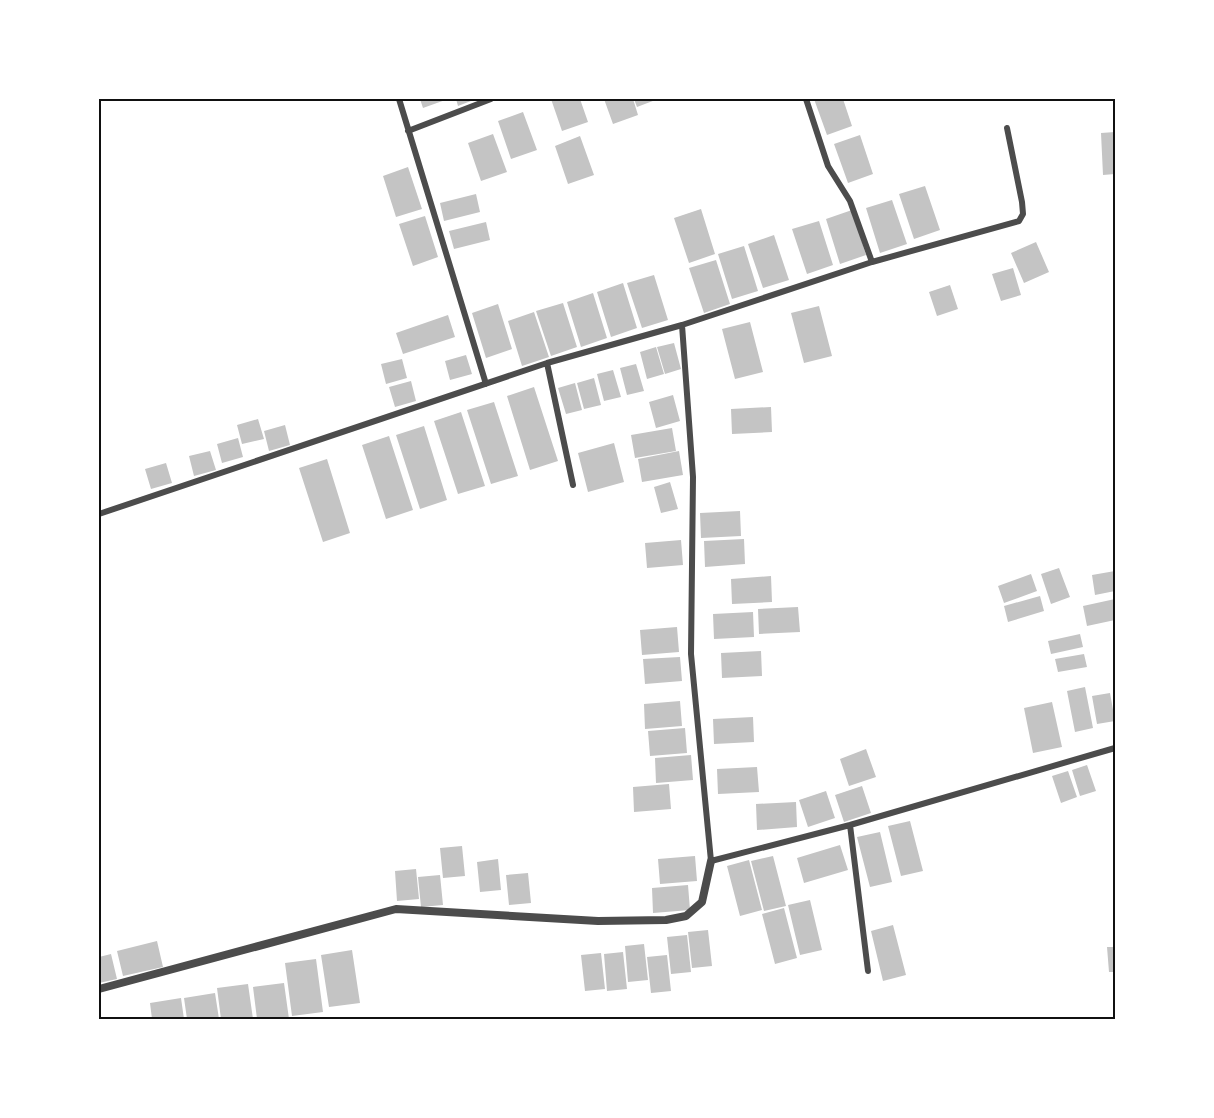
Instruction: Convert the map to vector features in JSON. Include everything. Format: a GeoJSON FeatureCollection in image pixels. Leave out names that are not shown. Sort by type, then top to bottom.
{"type":"FeatureCollection","features":[{"type":"Feature","properties":{"kind":"street"},"geometry":{"type":"LineString","coordinates":[[399,99],[486,384]]}},
{"type":"Feature","properties":{"kind":"street"},"geometry":{"type":"LineString","coordinates":[[408,131],[491,99]]}},
{"type":"Feature","properties":{"kind":"street"},"geometry":{"type":"LineString","coordinates":[[806,99],[828,166],[850,201],[872,262]]}},
{"type":"Feature","properties":{"kind":"street"},"geometry":{"type":"LineString","coordinates":[[99,514],[548,363],[682,325],[872,262],[1008,225],[1022,218],[1022,202],[1007,128]]}},
{"type":"Feature","properties":{"kind":"street"},"geometry":{"type":"LineString","coordinates":[[99,989],[396,909],[598,921],[666,920],[686,916],[702,902],[711,861],[691,654],[693,477],[682,325]]}},
{"type":"Feature","properties":{"kind":"street"},"geometry":{"type":"LineString","coordinates":[[548,363],[573,485]]}},
{"type":"Feature","properties":{"kind":"street"},"geometry":{"type":"LineString","coordinates":[[711,861],[850,825],[1115,748]]}},
{"type":"Feature","properties":{"kind":"street"},"geometry":{"type":"LineString","coordinates":[[850,825],[868,971]]}},
{"type":"Feature","properties":{"kind":"building"},"geometry":{"type":"Polygon","coordinates":[[[420,99],[448,99],[423,108],[420,99]]]}},
{"type":"Feature","properties":{"kind":"building"},"geometry":{"type":"Polygon","coordinates":[[[456,99],[476,99],[458,106],[456,99]]]}},
{"type":"Feature","properties":{"kind":"building"},"geometry":{"type":"Polygon","coordinates":[[[551,99],[580,99],[588,122],[562,131],[551,99]]]}},
{"type":"Feature","properties":{"kind":"building"},"geometry":{"type":"Polygon","coordinates":[[[604,99],[633,99],[638,115],[613,124],[604,99]]]}},
{"type":"Feature","properties":{"kind":"building"},"geometry":{"type":"Polygon","coordinates":[[[634,99],[658,99],[637,107],[634,99]]]}},
{"type":"Feature","properties":{"kind":"building"},"geometry":{"type":"Polygon","coordinates":[[[814,99],[843,99],[852,126],[827,135],[814,99]]]}},
{"type":"Feature","properties":{"kind":"building"},"geometry":{"type":"Polygon","coordinates":[[[523,112],[537,150],[511,159],[498,121],[523,112]]]}},
{"type":"Feature","properties":{"kind":"building"},"geometry":{"type":"Polygon","coordinates":[[[1115,132],[1115,174],[1103,175],[1101,133],[1115,132]]]}},
{"type":"Feature","properties":{"kind":"building"},"geometry":{"type":"Polygon","coordinates":[[[493,134],[507,172],[481,181],[468,143],[493,134]]]}},
{"type":"Feature","properties":{"kind":"building"},"geometry":{"type":"Polygon","coordinates":[[[860,135],[873,174],[848,183],[834,144],[860,135]]]}},
{"type":"Feature","properties":{"kind":"building"},"geometry":{"type":"Polygon","coordinates":[[[580,136],[594,175],[568,184],[555,146],[580,136]]]}},
{"type":"Feature","properties":{"kind":"building"},"geometry":{"type":"Polygon","coordinates":[[[408,167],[422,209],[396,217],[383,176],[408,167]]]}},
{"type":"Feature","properties":{"kind":"building"},"geometry":{"type":"Polygon","coordinates":[[[925,186],[940,230],[914,239],[899,194],[925,186]]]}},
{"type":"Feature","properties":{"kind":"building"},"geometry":{"type":"Polygon","coordinates":[[[476,194],[480,212],[444,221],[440,203],[476,194]]]}},
{"type":"Feature","properties":{"kind":"building"},"geometry":{"type":"Polygon","coordinates":[[[892,200],[907,244],[880,253],[866,208],[892,200]]]}},
{"type":"Feature","properties":{"kind":"building"},"geometry":{"type":"Polygon","coordinates":[[[701,209],[715,254],[689,263],[674,218],[701,209]]]}},
{"type":"Feature","properties":{"kind":"building"},"geometry":{"type":"Polygon","coordinates":[[[852,210],[866,255],[840,264],[826,219],[852,210]]]}},
{"type":"Feature","properties":{"kind":"building"},"geometry":{"type":"Polygon","coordinates":[[[425,216],[438,257],[413,266],[399,224],[425,216]]]}},
{"type":"Feature","properties":{"kind":"building"},"geometry":{"type":"Polygon","coordinates":[[[819,221],[833,265],[807,274],[792,229],[819,221]]]}},
{"type":"Feature","properties":{"kind":"building"},"geometry":{"type":"Polygon","coordinates":[[[486,222],[490,240],[454,249],[449,231],[486,222]]]}},
{"type":"Feature","properties":{"kind":"building"},"geometry":{"type":"Polygon","coordinates":[[[774,235],[789,280],[763,288],[748,244],[774,235]]]}},
{"type":"Feature","properties":{"kind":"building"},"geometry":{"type":"Polygon","coordinates":[[[1036,242],[1049,272],[1024,283],[1011,253],[1036,242]]]}},
{"type":"Feature","properties":{"kind":"building"},"geometry":{"type":"Polygon","coordinates":[[[744,246],[758,291],[732,299],[718,254],[744,246]]]}},
{"type":"Feature","properties":{"kind":"building"},"geometry":{"type":"Polygon","coordinates":[[[716,260],[730,304],[704,313],[689,268],[716,260]]]}},
{"type":"Feature","properties":{"kind":"building"},"geometry":{"type":"Polygon","coordinates":[[[1013,268],[1021,295],[1001,301],[992,274],[1013,268]]]}},
{"type":"Feature","properties":{"kind":"building"},"geometry":{"type":"Polygon","coordinates":[[[654,275],[668,320],[642,328],[627,283],[654,275]]]}},
{"type":"Feature","properties":{"kind":"building"},"geometry":{"type":"Polygon","coordinates":[[[623,283],[637,328],[611,337],[597,292],[623,283]]]}},
{"type":"Feature","properties":{"kind":"building"},"geometry":{"type":"Polygon","coordinates":[[[950,285],[958,309],[937,316],[929,292],[950,285]]]}},
{"type":"Feature","properties":{"kind":"building"},"geometry":{"type":"Polygon","coordinates":[[[593,293],[607,338],[581,347],[567,302],[593,293]]]}},
{"type":"Feature","properties":{"kind":"building"},"geometry":{"type":"Polygon","coordinates":[[[563,303],[577,347],[551,356],[536,311],[563,303]]]}},
{"type":"Feature","properties":{"kind":"building"},"geometry":{"type":"Polygon","coordinates":[[[498,304],[512,349],[486,358],[472,313],[498,304]]]}},
{"type":"Feature","properties":{"kind":"building"},"geometry":{"type":"Polygon","coordinates":[[[819,306],[832,356],[804,363],[791,313],[819,306]]]}},
{"type":"Feature","properties":{"kind":"building"},"geometry":{"type":"Polygon","coordinates":[[[534,312],[549,357],[522,366],[508,321],[534,312]]]}},
{"type":"Feature","properties":{"kind":"building"},"geometry":{"type":"Polygon","coordinates":[[[448,315],[455,337],[403,354],[396,333],[448,315]]]}},
{"type":"Feature","properties":{"kind":"building"},"geometry":{"type":"Polygon","coordinates":[[[750,322],[763,372],[735,379],[722,329],[750,322]]]}},
{"type":"Feature","properties":{"kind":"building"},"geometry":{"type":"Polygon","coordinates":[[[674,343],[681,369],[665,374],[657,347],[674,343]]]}},
{"type":"Feature","properties":{"kind":"building"},"geometry":{"type":"Polygon","coordinates":[[[656,347],[664,374],[647,379],[640,352],[656,347]]]}},
{"type":"Feature","properties":{"kind":"building"},"geometry":{"type":"Polygon","coordinates":[[[466,355],[472,374],[450,380],[445,361],[466,355]]]}},
{"type":"Feature","properties":{"kind":"building"},"geometry":{"type":"Polygon","coordinates":[[[402,359],[407,378],[386,384],[381,364],[402,359]]]}},
{"type":"Feature","properties":{"kind":"building"},"geometry":{"type":"Polygon","coordinates":[[[636,364],[644,391],[627,395],[620,368],[636,364]]]}},
{"type":"Feature","properties":{"kind":"building"},"geometry":{"type":"Polygon","coordinates":[[[613,370],[621,397],[604,401],[597,374],[613,370]]]}},
{"type":"Feature","properties":{"kind":"building"},"geometry":{"type":"Polygon","coordinates":[[[594,378],[601,405],[584,409],[577,383],[594,378]]]}},
{"type":"Feature","properties":{"kind":"building"},"geometry":{"type":"Polygon","coordinates":[[[411,381],[416,401],[395,407],[389,387],[411,381]]]}},
{"type":"Feature","properties":{"kind":"building"},"geometry":{"type":"Polygon","coordinates":[[[575,383],[582,410],[566,414],[558,388],[575,383]]]}},
{"type":"Feature","properties":{"kind":"building"},"geometry":{"type":"Polygon","coordinates":[[[534,387],[558,461],[530,470],[507,396],[534,387]]]}},
{"type":"Feature","properties":{"kind":"building"},"geometry":{"type":"Polygon","coordinates":[[[673,395],[680,421],[656,428],[649,402],[673,395]]]}},
{"type":"Feature","properties":{"kind":"building"},"geometry":{"type":"Polygon","coordinates":[[[494,402],[518,476],[491,484],[467,410],[494,402]]]}},
{"type":"Feature","properties":{"kind":"building"},"geometry":{"type":"Polygon","coordinates":[[[771,407],[772,432],[732,434],[731,409],[771,407]]]}},
{"type":"Feature","properties":{"kind":"building"},"geometry":{"type":"Polygon","coordinates":[[[461,412],[485,486],[458,494],[434,421],[461,412]]]}},
{"type":"Feature","properties":{"kind":"building"},"geometry":{"type":"Polygon","coordinates":[[[258,419],[264,439],[242,444],[237,425],[258,419]]]}},
{"type":"Feature","properties":{"kind":"building"},"geometry":{"type":"Polygon","coordinates":[[[285,425],[290,445],[269,451],[264,431],[285,425]]]}},
{"type":"Feature","properties":{"kind":"building"},"geometry":{"type":"Polygon","coordinates":[[[424,426],[447,500],[420,509],[396,435],[424,426]]]}},
{"type":"Feature","properties":{"kind":"building"},"geometry":{"type":"Polygon","coordinates":[[[672,428],[676,451],[635,458],[631,435],[672,428]]]}},
{"type":"Feature","properties":{"kind":"building"},"geometry":{"type":"Polygon","coordinates":[[[389,436],[413,510],[386,519],[362,445],[389,436]]]}},
{"type":"Feature","properties":{"kind":"building"},"geometry":{"type":"Polygon","coordinates":[[[238,438],[243,457],[222,463],[217,444],[238,438]]]}},
{"type":"Feature","properties":{"kind":"building"},"geometry":{"type":"Polygon","coordinates":[[[614,443],[624,482],[588,492],[578,453],[614,443]]]}},
{"type":"Feature","properties":{"kind":"building"},"geometry":{"type":"Polygon","coordinates":[[[210,451],[216,470],[194,476],[189,456],[210,451]]]}},
{"type":"Feature","properties":{"kind":"building"},"geometry":{"type":"Polygon","coordinates":[[[679,451],[683,475],[642,482],[638,459],[679,451]]]}},
{"type":"Feature","properties":{"kind":"building"},"geometry":{"type":"Polygon","coordinates":[[[327,459],[350,533],[323,542],[299,468],[327,459]]]}},
{"type":"Feature","properties":{"kind":"building"},"geometry":{"type":"Polygon","coordinates":[[[166,463],[172,483],[151,489],[145,469],[166,463]]]}},
{"type":"Feature","properties":{"kind":"building"},"geometry":{"type":"Polygon","coordinates":[[[670,482],[678,509],[661,513],[654,487],[670,482]]]}},
{"type":"Feature","properties":{"kind":"building"},"geometry":{"type":"Polygon","coordinates":[[[740,511],[741,536],[701,538],[700,513],[740,511]]]}},
{"type":"Feature","properties":{"kind":"building"},"geometry":{"type":"Polygon","coordinates":[[[744,539],[745,564],[705,567],[704,541],[744,539]]]}},
{"type":"Feature","properties":{"kind":"building"},"geometry":{"type":"Polygon","coordinates":[[[681,540],[683,565],[647,568],[645,543],[681,540]]]}},
{"type":"Feature","properties":{"kind":"building"},"geometry":{"type":"Polygon","coordinates":[[[1059,568],[1070,597],[1051,604],[1041,574],[1059,568]]]}},
{"type":"Feature","properties":{"kind":"building"},"geometry":{"type":"Polygon","coordinates":[[[1115,571],[1115,591],[1095,595],[1092,575],[1115,571]]]}},
{"type":"Feature","properties":{"kind":"building"},"geometry":{"type":"Polygon","coordinates":[[[1031,574],[1037,591],[1004,603],[998,586],[1031,574]]]}},
{"type":"Feature","properties":{"kind":"building"},"geometry":{"type":"Polygon","coordinates":[[[771,576],[772,602],[732,604],[731,579],[771,576]]]}},
{"type":"Feature","properties":{"kind":"building"},"geometry":{"type":"Polygon","coordinates":[[[1040,596],[1044,611],[1008,622],[1004,606],[1040,596]]]}},
{"type":"Feature","properties":{"kind":"building"},"geometry":{"type":"Polygon","coordinates":[[[1115,599],[1115,620],[1087,626],[1083,606],[1115,599]]]}},
{"type":"Feature","properties":{"kind":"building"},"geometry":{"type":"Polygon","coordinates":[[[798,607],[800,632],[759,634],[758,609],[798,607]]]}},
{"type":"Feature","properties":{"kind":"building"},"geometry":{"type":"Polygon","coordinates":[[[753,612],[754,637],[714,639],[713,614],[753,612]]]}},
{"type":"Feature","properties":{"kind":"building"},"geometry":{"type":"Polygon","coordinates":[[[677,627],[679,652],[642,655],[640,630],[677,627]]]}},
{"type":"Feature","properties":{"kind":"building"},"geometry":{"type":"Polygon","coordinates":[[[1080,634],[1083,647],[1051,654],[1048,641],[1080,634]]]}},
{"type":"Feature","properties":{"kind":"building"},"geometry":{"type":"Polygon","coordinates":[[[761,651],[762,676],[722,678],[721,653],[761,651]]]}},
{"type":"Feature","properties":{"kind":"building"},"geometry":{"type":"Polygon","coordinates":[[[1084,654],[1087,667],[1058,672],[1055,659],[1084,654]]]}},
{"type":"Feature","properties":{"kind":"building"},"geometry":{"type":"Polygon","coordinates":[[[680,657],[682,681],[645,684],[643,659],[680,657]]]}},
{"type":"Feature","properties":{"kind":"building"},"geometry":{"type":"Polygon","coordinates":[[[1085,687],[1093,728],[1075,732],[1067,691],[1085,687]]]}},
{"type":"Feature","properties":{"kind":"building"},"geometry":{"type":"Polygon","coordinates":[[[1110,693],[1115,721],[1097,724],[1092,696],[1110,693]]]}},
{"type":"Feature","properties":{"kind":"building"},"geometry":{"type":"Polygon","coordinates":[[[680,701],[682,726],[645,729],[644,704],[680,701]]]}},
{"type":"Feature","properties":{"kind":"building"},"geometry":{"type":"Polygon","coordinates":[[[1052,702],[1062,747],[1033,753],[1024,708],[1052,702]]]}},
{"type":"Feature","properties":{"kind":"building"},"geometry":{"type":"Polygon","coordinates":[[[753,717],[754,742],[714,744],[713,719],[753,717]]]}},
{"type":"Feature","properties":{"kind":"building"},"geometry":{"type":"Polygon","coordinates":[[[685,728],[687,753],[650,756],[648,731],[685,728]]]}},
{"type":"Feature","properties":{"kind":"building"},"geometry":{"type":"Polygon","coordinates":[[[866,749],[876,777],[849,786],[840,759],[866,749]]]}},
{"type":"Feature","properties":{"kind":"building"},"geometry":{"type":"Polygon","coordinates":[[[691,755],[693,780],[656,783],[655,758],[691,755]]]}},
{"type":"Feature","properties":{"kind":"building"},"geometry":{"type":"Polygon","coordinates":[[[1087,765],[1096,791],[1080,796],[1072,770],[1087,765]]]}},
{"type":"Feature","properties":{"kind":"building"},"geometry":{"type":"Polygon","coordinates":[[[757,767],[759,792],[718,794],[717,769],[757,767]]]}},
{"type":"Feature","properties":{"kind":"building"},"geometry":{"type":"Polygon","coordinates":[[[1068,771],[1077,797],[1061,803],[1052,776],[1068,771]]]}},
{"type":"Feature","properties":{"kind":"building"},"geometry":{"type":"Polygon","coordinates":[[[669,784],[671,809],[634,812],[633,787],[669,784]]]}},
{"type":"Feature","properties":{"kind":"building"},"geometry":{"type":"Polygon","coordinates":[[[862,786],[871,813],[844,822],[835,795],[862,786]]]}},
{"type":"Feature","properties":{"kind":"building"},"geometry":{"type":"Polygon","coordinates":[[[826,791],[835,818],[808,827],[799,800],[826,791]]]}},
{"type":"Feature","properties":{"kind":"building"},"geometry":{"type":"Polygon","coordinates":[[[796,802],[797,827],[757,830],[756,804],[796,802]]]}},
{"type":"Feature","properties":{"kind":"building"},"geometry":{"type":"Polygon","coordinates":[[[910,821],[923,871],[901,876],[888,826],[910,821]]]}},
{"type":"Feature","properties":{"kind":"building"},"geometry":{"type":"Polygon","coordinates":[[[880,832],[892,882],[870,887],[857,837],[880,832]]]}},
{"type":"Feature","properties":{"kind":"building"},"geometry":{"type":"Polygon","coordinates":[[[840,845],[848,870],[804,883],[797,858],[840,845]]]}},
{"type":"Feature","properties":{"kind":"building"},"geometry":{"type":"Polygon","coordinates":[[[462,846],[465,876],[443,878],[440,848],[462,846]]]}},
{"type":"Feature","properties":{"kind":"building"},"geometry":{"type":"Polygon","coordinates":[[[695,856],[697,881],[660,884],[658,859],[695,856]]]}},
{"type":"Feature","properties":{"kind":"building"},"geometry":{"type":"Polygon","coordinates":[[[773,856],[786,906],[764,911],[751,861],[773,856]]]}},
{"type":"Feature","properties":{"kind":"building"},"geometry":{"type":"Polygon","coordinates":[[[498,859],[501,890],[480,892],[477,862],[498,859]]]}},
{"type":"Feature","properties":{"kind":"building"},"geometry":{"type":"Polygon","coordinates":[[[749,860],[762,910],[740,916],[727,866],[749,860]]]}},
{"type":"Feature","properties":{"kind":"building"},"geometry":{"type":"Polygon","coordinates":[[[416,869],[419,899],[397,901],[395,871],[416,869]]]}},
{"type":"Feature","properties":{"kind":"building"},"geometry":{"type":"Polygon","coordinates":[[[528,873],[531,903],[509,905],[506,875],[528,873]]]}},
{"type":"Feature","properties":{"kind":"building"},"geometry":{"type":"Polygon","coordinates":[[[440,875],[443,905],[421,907],[418,877],[440,875]]]}},
{"type":"Feature","properties":{"kind":"building"},"geometry":{"type":"Polygon","coordinates":[[[688,885],[690,910],[653,913],[652,888],[688,885]]]}},
{"type":"Feature","properties":{"kind":"building"},"geometry":{"type":"Polygon","coordinates":[[[810,900],[822,950],[800,955],[788,905],[810,900]]]}},
{"type":"Feature","properties":{"kind":"building"},"geometry":{"type":"Polygon","coordinates":[[[784,908],[797,958],[775,964],[762,914],[784,908]]]}},
{"type":"Feature","properties":{"kind":"building"},"geometry":{"type":"Polygon","coordinates":[[[893,925],[906,975],[883,981],[871,931],[893,925]]]}},
{"type":"Feature","properties":{"kind":"building"},"geometry":{"type":"Polygon","coordinates":[[[708,930],[712,966],[692,968],[688,932],[708,930]]]}},
{"type":"Feature","properties":{"kind":"building"},"geometry":{"type":"Polygon","coordinates":[[[687,935],[691,972],[671,974],[667,937],[687,935]]]}},
{"type":"Feature","properties":{"kind":"building"},"geometry":{"type":"Polygon","coordinates":[[[157,941],[163,967],[123,976],[117,951],[157,941]]]}},
{"type":"Feature","properties":{"kind":"building"},"geometry":{"type":"Polygon","coordinates":[[[644,944],[648,980],[628,982],[625,946],[644,944]]]}},
{"type":"Feature","properties":{"kind":"building"},"geometry":{"type":"Polygon","coordinates":[[[1107,947],[1115,947],[1115,972],[1109,972],[1107,947]]]}},
{"type":"Feature","properties":{"kind":"building"},"geometry":{"type":"Polygon","coordinates":[[[352,950],[360,1003],[329,1007],[321,955],[352,950]]]}},
{"type":"Feature","properties":{"kind":"building"},"geometry":{"type":"Polygon","coordinates":[[[623,952],[627,989],[607,991],[604,954],[623,952]]]}},
{"type":"Feature","properties":{"kind":"building"},"geometry":{"type":"Polygon","coordinates":[[[601,953],[605,989],[585,991],[581,955],[601,953]]]}},
{"type":"Feature","properties":{"kind":"building"},"geometry":{"type":"Polygon","coordinates":[[[111,954],[117,979],[99,983],[99,957],[111,954]]]}},
{"type":"Feature","properties":{"kind":"building"},"geometry":{"type":"Polygon","coordinates":[[[667,955],[671,991],[651,993],[647,957],[667,955]]]}},
{"type":"Feature","properties":{"kind":"building"},"geometry":{"type":"Polygon","coordinates":[[[316,959],[323,1012],[292,1016],[285,963],[316,959]]]}},
{"type":"Feature","properties":{"kind":"building"},"geometry":{"type":"Polygon","coordinates":[[[284,983],[289,1019],[257,1019],[253,987],[284,983]]]}},
{"type":"Feature","properties":{"kind":"building"},"geometry":{"type":"Polygon","coordinates":[[[248,984],[253,1019],[221,1019],[217,988],[248,984]]]}},
{"type":"Feature","properties":{"kind":"building"},"geometry":{"type":"Polygon","coordinates":[[[215,993],[219,1019],[187,1019],[184,998],[215,993]]]}},
{"type":"Feature","properties":{"kind":"building"},"geometry":{"type":"Polygon","coordinates":[[[181,998],[184,1019],[152,1019],[150,1003],[181,998]]]}}]}
